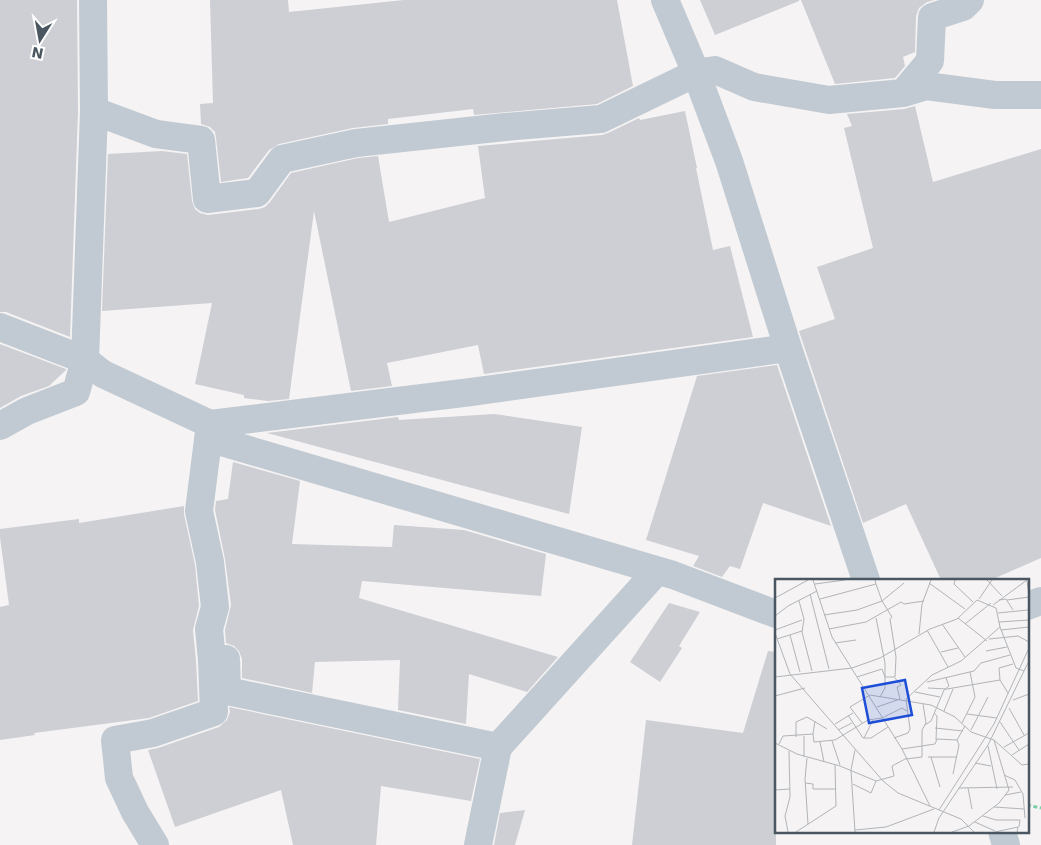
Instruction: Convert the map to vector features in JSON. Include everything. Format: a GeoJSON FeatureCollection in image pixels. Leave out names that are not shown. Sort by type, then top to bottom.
{"type":"FeatureCollection","features":[{"type":"Feature","properties":{"kind":"street"},"geometry":{"type":"LineString","coordinates":[[0,426],[27,412],[76,392],[85,360],[94,111],[93,0]]}},
{"type":"Feature","properties":{"kind":"street"},"geometry":{"type":"LineString","coordinates":[[665,0],[696,72],[729,161],[788,348],[866,579]]}},
{"type":"Feature","properties":{"kind":"street"},"geometry":{"type":"LineString","coordinates":[[903,93],[930,61],[932,17],[963,7],[970,0]]}},
{"type":"Feature","properties":{"kind":"street"},"geometry":{"type":"LineString","coordinates":[[94,111],[156,134],[201,140],[206,199],[257,193],[282,159],[356,143],[602,119],[696,72],[716,70],[754,87],[829,100],[903,93],[926,86],[995,95],[1041,95]]}},
{"type":"Feature","properties":{"kind":"street"},"geometry":{"type":"LineString","coordinates":[[0,328],[85,360],[103,374],[212,432],[673,575],[775,614]]}},
{"type":"Feature","properties":{"kind":"street"},"geometry":{"type":"LineString","coordinates":[[212,432],[471,392],[788,348]]}},
{"type":"Feature","properties":{"kind":"street"},"geometry":{"type":"LineString","coordinates":[[212,432],[227,691],[498,747]]}},
{"type":"Feature","properties":{"kind":"street"},"geometry":{"type":"LineString","coordinates":[[155,845],[135,812],[120,778],[115,740],[153,733],[214,712],[209,630],[215,607],[210,562],[199,511],[212,432]]}},
{"type":"Feature","properties":{"kind":"street"},"geometry":{"type":"LineString","coordinates":[[478,845],[498,747],[657,570]]}},
{"type":"Feature","properties":{"kind":"street"},"geometry":{"type":"LineString","coordinates":[[1028,606],[1041,601]]}},
{"type":"Feature","properties":{"kind":"street"},"geometry":{"type":"LineString","coordinates":[[1002,832],[1006,845]]}},
{"type":"Feature","properties":{"kind":"path"},"geometry":{"type":"LineString","coordinates":[[1028,805],[1041,808]]}},
{"type":"Feature","properties":{"kind":"building"},"geometry":{"type":"Polygon","coordinates":[[[0,0],[77,0],[78,111],[70,337],[6,312],[0,312],[0,0]]]}},
{"type":"Feature","properties":{"kind":"building"},"geometry":{"type":"Polygon","coordinates":[[[210,0],[288,0],[289,12],[404,0],[617,0],[633,86],[597,104],[474,115],[473,109],[388,119],[388,124],[353,128],[279,144],[269,150],[248,178],[221,182],[215,132],[210,127],[201,124],[200,104],[213,103],[210,0]]]}},
{"type":"Feature","properties":{"kind":"building"},"geometry":{"type":"Polygon","coordinates":[[[700,0],[799,0],[799,1],[715,35],[700,0]]]}},
{"type":"Feature","properties":{"kind":"building"},"geometry":{"type":"Polygon","coordinates":[[[801,0],[934,0],[927,2],[919,8],[916,16],[915,52],[903,57],[905,66],[895,78],[835,84],[801,0]]]}},
{"type":"Feature","properties":{"kind":"building"},"geometry":{"type":"Polygon","coordinates":[[[915,106],[933,182],[1041,149],[1041,558],[993,579],[941,579],[906,504],[863,523],[799,331],[835,319],[817,267],[873,248],[844,128],[852,126],[847,114],[904,109],[915,106]]]}},
{"type":"Feature","properties":{"kind":"building"},"geometry":{"type":"Polygon","coordinates":[[[685,111],[713,250],[730,246],[753,337],[484,374],[478,345],[387,363],[392,386],[351,391],[314,211],[289,399],[268,401],[244,398],[244,395],[195,384],[212,303],[102,311],[108,154],[162,151],[187,154],[192,201],[195,209],[200,213],[208,215],[265,207],[291,173],[358,158],[378,156],[389,222],[485,198],[478,146],[602,135],[639,118],[640,120],[685,111]]]}},
{"type":"Feature","properties":{"kind":"building"},"geometry":{"type":"Polygon","coordinates":[[[0,344],[66,370],[49,386],[21,396],[0,408],[0,344]]]}},
{"type":"Feature","properties":{"kind":"building"},"geometry":{"type":"Polygon","coordinates":[[[777,365],[831,526],[763,503],[740,569],[730,566],[722,577],[693,566],[699,556],[646,540],[697,376],[777,365]]]}},
{"type":"Feature","properties":{"kind":"building"},"geometry":{"type":"Polygon","coordinates":[[[494,414],[582,427],[569,514],[267,433],[398,417],[399,420],[494,414]]]}},
{"type":"Feature","properties":{"kind":"building"},"geometry":{"type":"Polygon","coordinates":[[[233,462],[300,481],[292,544],[392,547],[394,525],[464,530],[546,554],[541,596],[362,581],[359,598],[558,657],[527,692],[469,674],[466,724],[398,710],[400,660],[315,662],[312,693],[242,678],[242,659],[239,651],[234,646],[226,643],[225,630],[231,605],[225,559],[215,510],[216,501],[228,499],[233,462]]]}},
{"type":"Feature","properties":{"kind":"building"},"geometry":{"type":"Polygon","coordinates":[[[184,506],[195,565],[199,606],[193,630],[198,701],[149,718],[34,733],[35,735],[0,740],[0,607],[9,605],[0,529],[79,519],[79,523],[184,506]]]}},
{"type":"Feature","properties":{"kind":"building"},"geometry":{"type":"Polygon","coordinates":[[[669,603],[700,612],[679,646],[682,648],[660,682],[630,662],[669,603]]]}},
{"type":"Feature","properties":{"kind":"building"},"geometry":{"type":"Polygon","coordinates":[[[768,651],[775,652],[776,845],[632,845],[646,720],[743,733],[768,651]]]}},
{"type":"Feature","properties":{"kind":"building"},"geometry":{"type":"Polygon","coordinates":[[[229,707],[480,759],[471,801],[381,786],[376,845],[293,845],[281,790],[175,827],[148,750],[219,727],[227,720],[230,712],[229,707]]]}},
{"type":"Feature","properties":{"kind":"building"},"geometry":{"type":"Polygon","coordinates":[[[525,810],[515,845],[494,845],[500,813],[525,810]]]}}]}
